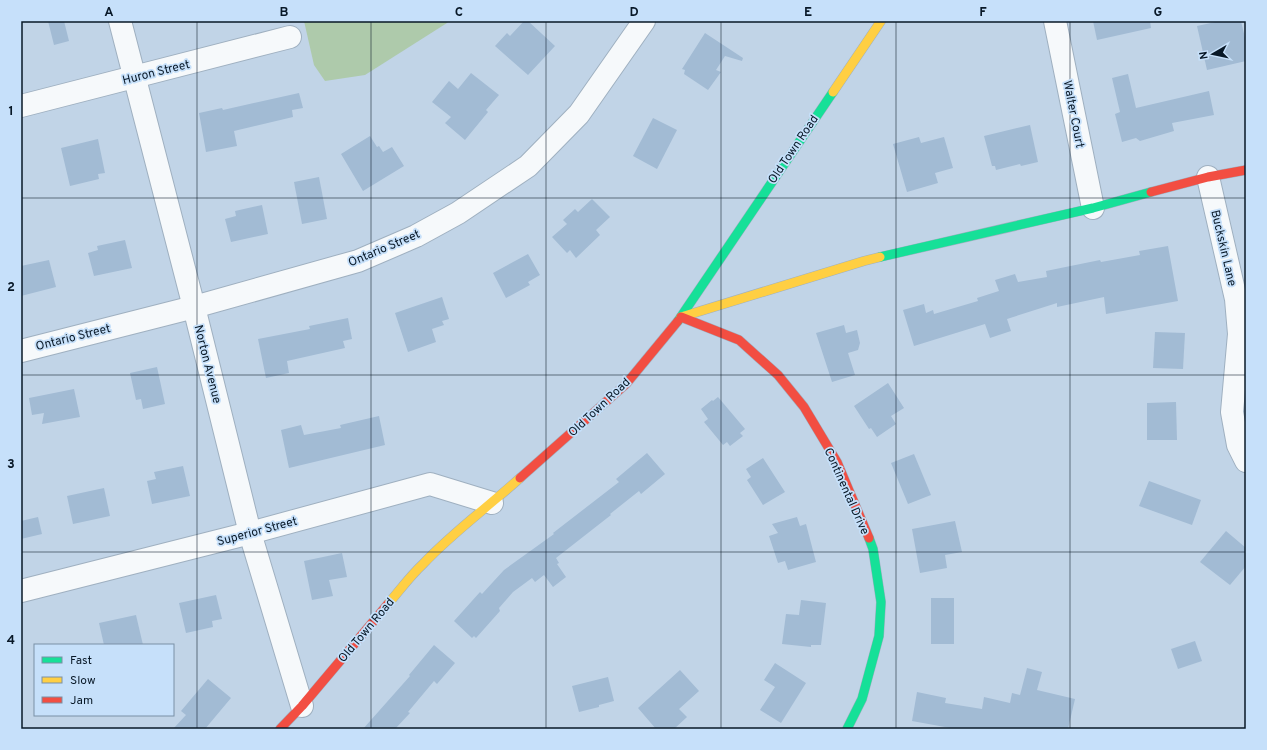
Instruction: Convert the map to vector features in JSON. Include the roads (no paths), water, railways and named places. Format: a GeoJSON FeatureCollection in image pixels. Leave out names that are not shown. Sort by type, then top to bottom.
{"type":"FeatureCollection","features":[{"type":"Feature","properties":{"kind":"street","name":"Norton Avenue"},"geometry":{"type":"LineString","coordinates":[[120,21],[194,307],[250,533],[302,706]]}},
{"type":"Feature","properties":{"kind":"street","name":"Ontario Street"},"geometry":{"type":"LineString","coordinates":[[21,350],[194,307],[358,262],[416,236],[458,213],[528,166],[579,114],[644,21]]}},
{"type":"Feature","properties":{"kind":"street","name":"Old Town Road"},"geometry":{"type":"LineString","coordinates":[[280,729],[302,706],[422,564],[457,531],[492,503],[626,384],[681,317],[772,179],[881,21]]}},
{"type":"Feature","properties":{"kind":"street","name":"Walter Court"},"geometry":{"type":"LineString","coordinates":[[1055,21],[1093,208]]}},
{"type":"Feature","properties":{"kind":"street","name":"Huron Street"},"geometry":{"type":"LineString","coordinates":[[21,106],[290,38]]}},
{"type":"Feature","properties":{"kind":"street"},"geometry":{"type":"LineString","coordinates":[[681,317],[864,261],[1093,208],[1208,177],[1246,170]]}},
{"type":"Feature","properties":{"kind":"street","name":"Buckskin Lane"},"geometry":{"type":"LineString","coordinates":[[1208,177],[1236,299],[1238,334],[1232,412],[1238,445],[1246,461]]}},
{"type":"Feature","properties":{"kind":"street","name":"Continental Drive"},"geometry":{"type":"LineString","coordinates":[[681,317],[739,340],[778,375],[804,407],[837,462],[873,549],[881,602],[879,636],[862,699],[847,729]]}},
{"type":"Feature","properties":{"kind":"street","name":"Superior Street"},"geometry":{"type":"LineString","coordinates":[[21,591],[250,533],[430,484],[492,503]]}}]}
